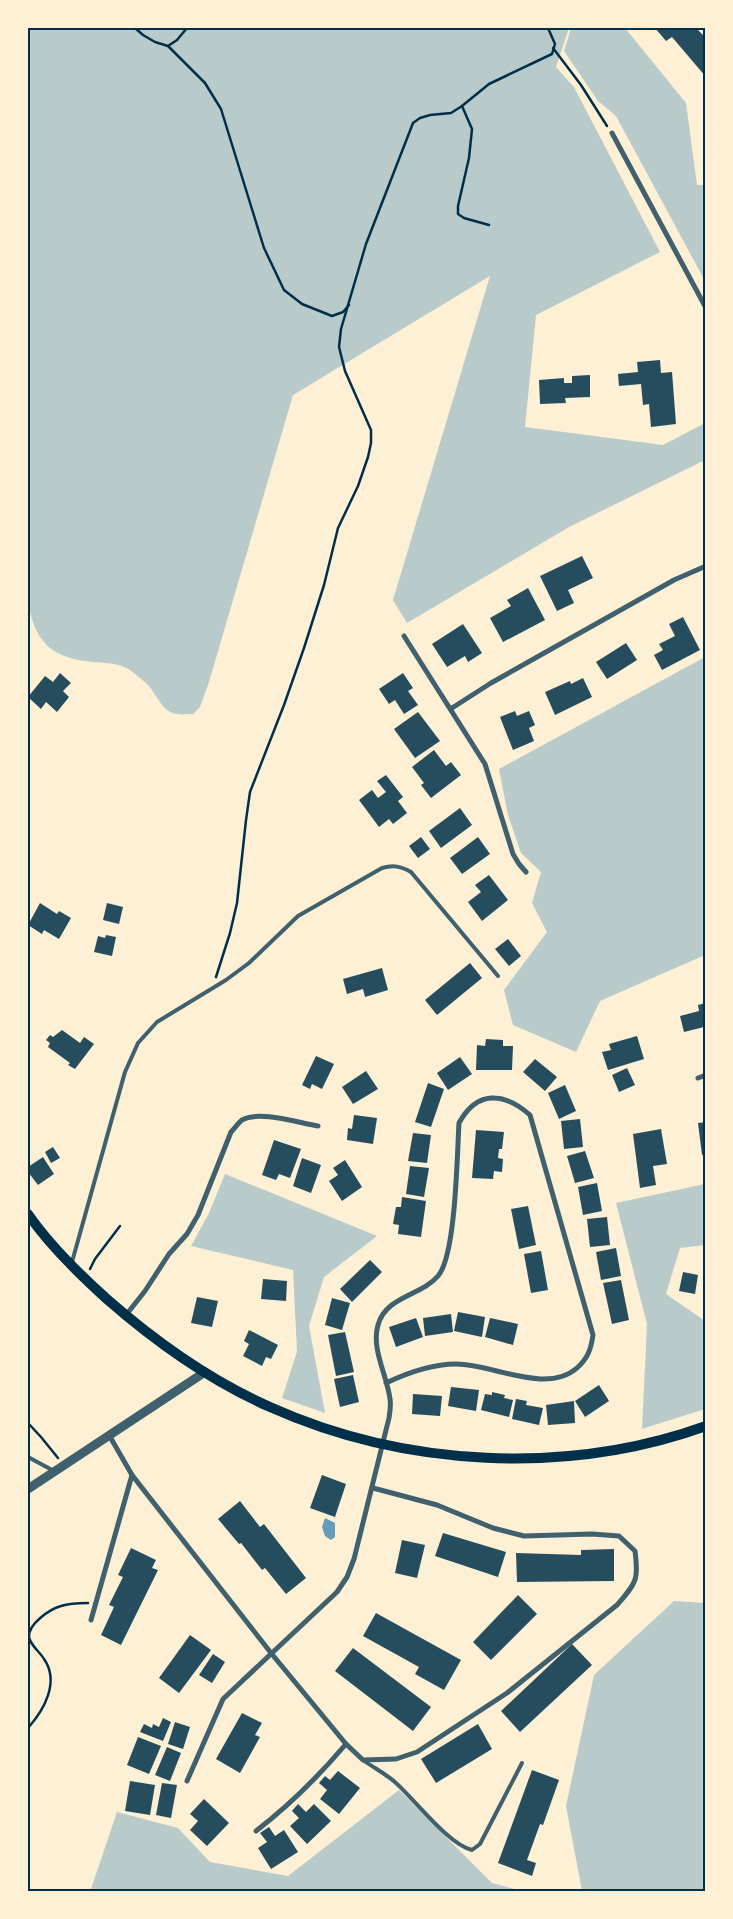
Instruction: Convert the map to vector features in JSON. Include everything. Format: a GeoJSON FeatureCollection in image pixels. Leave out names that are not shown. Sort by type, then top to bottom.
{"type":"FeatureCollection","features":[{"type":"Feature","properties":{"kind":"main road"},"geometry":{"type":"LineString","coordinates":[[28,1214],[85,1279],[126,1315],[164,1344],[205,1372],[236,1390],[301,1420],[328,1430],[434,1453],[512,1460],[583,1454],[639,1445],[685,1434],[706,1426]]}},
{"type":"Feature","properties":{"kind":"street"},"geometry":{"type":"LineString","coordinates":[[612,133],[706,308]]}},
{"type":"Feature","properties":{"kind":"street"},"geometry":{"type":"LineString","coordinates":[[452,708],[491,683],[674,580],[706,566]]}},
{"type":"Feature","properties":{"kind":"street"},"geometry":{"type":"LineString","coordinates":[[404,636],[452,708],[485,764],[513,854],[518,864],[526,872]]}},
{"type":"Feature","properties":{"kind":"street"},"geometry":{"type":"LineString","coordinates":[[698,1078],[706,1075]]}},
{"type":"Feature","properties":{"kind":"street"},"geometry":{"type":"LineString","coordinates":[[187,1781],[223,1699],[337,1592],[346,1577],[354,1559],[389,1418],[391,1400],[386,1383],[376,1341],[378,1325],[383,1313],[394,1303],[429,1286],[440,1275],[447,1258],[451,1239],[460,1123],[465,1112],[474,1104],[486,1098],[508,1100],[530,1115],[593,1335],[591,1350],[584,1362],[572,1373],[560,1378],[546,1380],[474,1365],[455,1364],[438,1365],[386,1383]]}},
{"type":"Feature","properties":{"kind":"street"},"geometry":{"type":"LineString","coordinates":[[126,1315],[145,1291],[169,1254],[187,1234],[198,1215],[231,1132],[241,1121],[252,1116],[266,1116],[318,1126]]}},
{"type":"Feature","properties":{"kind":"street"},"geometry":{"type":"LineString","coordinates":[[28,1489],[205,1372]]}},
{"type":"Feature","properties":{"kind":"street"},"geometry":{"type":"LineString","coordinates":[[108,1435],[132,1475],[271,1653],[346,1744],[364,1760],[396,1759],[417,1752],[507,1693],[617,1605],[631,1588],[638,1572],[635,1551],[619,1536],[592,1534],[524,1536],[493,1528],[437,1505],[373,1488]]}},
{"type":"Feature","properties":{"kind":"street"},"geometry":{"type":"LineString","coordinates":[[91,1620],[132,1475]]}},
{"type":"Feature","properties":{"kind":"street"},"geometry":{"type":"LineString","coordinates":[[256,1831],[284,1810],[313,1782],[346,1744]]}},
{"type":"Feature","properties":{"kind":"lane"},"geometry":{"type":"LineString","coordinates":[[71,1264],[129,1060],[138,1043],[157,1022],[249,963],[298,916],[382,868],[390,866],[405,869],[411,872],[498,976]]}},
{"type":"Feature","properties":{"kind":"lane"},"geometry":{"type":"LineString","coordinates":[[28,1456],[54,1472]]}},
{"type":"Feature","properties":{"kind":"lane"},"geometry":{"type":"LineString","coordinates":[[364,1760],[395,1782],[450,1837],[467,1849],[472,1850],[480,1844],[522,1763]]}},
{"type":"Feature","properties":{"kind":"path"},"geometry":{"type":"LineString","coordinates":[[136,28],[155,42],[168,46],[205,83],[221,109],[264,248],[284,290],[302,304],[332,316],[343,312],[350,304]]}},
{"type":"Feature","properties":{"kind":"path"},"geometry":{"type":"LineString","coordinates":[[168,46],[177,40],[187,28]]}},
{"type":"Feature","properties":{"kind":"path"},"geometry":{"type":"LineString","coordinates":[[212,988],[230,933],[237,903],[250,792],[284,705],[324,585],[336,536],[358,486],[371,443],[371,430],[368,420],[348,380],[339,347],[341,329],[350,304],[366,244],[413,123],[420,118],[430,115],[451,113],[489,84],[514,70],[552,54],[555,44],[548,28]]}},
{"type":"Feature","properties":{"kind":"path"},"geometry":{"type":"LineString","coordinates":[[554,48],[612,133]]}},
{"type":"Feature","properties":{"kind":"path"},"geometry":{"type":"LineString","coordinates":[[462,106],[472,129],[469,158],[458,206],[458,214],[464,218],[489,225]]}},
{"type":"Feature","properties":{"kind":"path"},"geometry":{"type":"LineString","coordinates":[[85,1279],[95,1259],[120,1226]]}},
{"type":"Feature","properties":{"kind":"path"},"geometry":{"type":"LineString","coordinates":[[28,1424],[51,1448],[63,1465]]}},
{"type":"Feature","properties":{"kind":"path"},"geometry":{"type":"LineString","coordinates":[[28,1728],[41,1713],[48,1698],[50,1685],[46,1660],[30,1642],[30,1629],[48,1612],[61,1606],[78,1602],[95,1604]]}},
{"type":"Feature","properties":{"kind":"shaded area"},"geometry":{"type":"Polygon","coordinates":[[[28,28],[569,28],[556,67],[574,87],[660,252],[536,315],[525,427],[663,445],[705,423],[705,460],[569,527],[407,623],[393,600],[490,276],[293,395],[209,682],[200,707],[193,714],[177,714],[167,710],[148,685],[122,666],[78,660],[56,652],[40,637],[31,615],[28,600],[28,28]]]}},
{"type":"Feature","properties":{"kind":"shaded area"},"geometry":{"type":"Polygon","coordinates":[[[571,28],[625,28],[686,103],[697,185],[705,185],[705,281],[616,116],[598,101],[564,51],[571,28]]]}},
{"type":"Feature","properties":{"kind":"shaded area"},"geometry":{"type":"Polygon","coordinates":[[[705,657],[705,955],[600,1001],[576,1052],[513,1025],[504,990],[547,932],[532,903],[541,872],[521,853],[508,815],[499,769],[705,657]]]}},
{"type":"Feature","properties":{"kind":"shaded area"},"geometry":{"type":"Polygon","coordinates":[[[225,1174],[377,1236],[324,1277],[309,1326],[325,1413],[282,1398],[297,1352],[293,1270],[191,1246],[209,1213],[225,1174]]]}},
{"type":"Feature","properties":{"kind":"shaded area"},"geometry":{"type":"Polygon","coordinates":[[[705,1184],[705,1245],[680,1248],[666,1294],[705,1321],[705,1409],[642,1429],[647,1324],[616,1203],[705,1184]]]}},
{"type":"Feature","properties":{"kind":"shaded area"},"geometry":{"type":"Polygon","coordinates":[[[674,1601],[705,1603],[705,1891],[582,1891],[566,1806],[594,1675],[674,1601]]]}},
{"type":"Feature","properties":{"kind":"shaded area"},"geometry":{"type":"Polygon","coordinates":[[[399,1790],[492,1883],[522,1891],[90,1892],[117,1812],[178,1828],[210,1862],[288,1876],[399,1790]]]}},
{"type":"Feature","properties":{"kind":"water"},"geometry":{"type":"Polygon","coordinates":[[[325,1518],[335,1523],[335,1537],[331,1540],[325,1536],[322,1527],[325,1518]]]}},
{"type":"Feature","properties":{"kind":"building"},"geometry":{"type":"Polygon","coordinates":[[[655,28],[696,28],[706,38],[706,77],[672,37],[666,41],[655,28]]]}},
{"type":"Feature","properties":{"kind":"building"},"geometry":{"type":"Polygon","coordinates":[[[660,360],[661,373],[672,372],[676,424],[651,427],[649,404],[643,405],[641,384],[619,386],[618,374],[638,372],[637,362],[660,360]]]}},
{"type":"Feature","properties":{"kind":"building"},"geometry":{"type":"Polygon","coordinates":[[[590,375],[590,397],[565,398],[566,403],[540,404],[539,380],[564,378],[564,383],[572,383],[572,376],[590,375]]]}},
{"type":"Feature","properties":{"kind":"building"},"geometry":{"type":"Polygon","coordinates":[[[582,556],[593,578],[568,590],[574,603],[557,611],[540,576],[582,556]]]}},
{"type":"Feature","properties":{"kind":"building"},"geometry":{"type":"Polygon","coordinates":[[[528,588],[545,620],[503,642],[490,618],[511,606],[507,600],[528,588]]]}},
{"type":"Feature","properties":{"kind":"building"},"geometry":{"type":"Polygon","coordinates":[[[683,617],[700,650],[662,670],[654,655],[663,650],[659,644],[675,636],[669,624],[683,617]]]}},
{"type":"Feature","properties":{"kind":"building"},"geometry":{"type":"Polygon","coordinates":[[[463,624],[482,653],[468,662],[465,656],[447,667],[432,644],[463,624]]]}},
{"type":"Feature","properties":{"kind":"building"},"geometry":{"type":"Polygon","coordinates":[[[626,643],[637,660],[607,679],[596,662],[626,643]]]}},
{"type":"Feature","properties":{"kind":"building"},"geometry":{"type":"Polygon","coordinates":[[[60,673],[71,683],[63,691],[69,697],[57,712],[46,702],[41,709],[28,697],[45,676],[53,682],[60,673]]]}},
{"type":"Feature","properties":{"kind":"building"},"geometry":{"type":"Polygon","coordinates":[[[403,673],[413,688],[408,691],[418,705],[404,714],[395,700],[389,704],[379,689],[403,673]]]}},
{"type":"Feature","properties":{"kind":"building"},"geometry":{"type":"Polygon","coordinates":[[[583,678],[592,697],[555,715],[545,692],[570,681],[571,684],[583,678]]]}},
{"type":"Feature","properties":{"kind":"building"},"geometry":{"type":"Polygon","coordinates":[[[515,711],[517,716],[529,711],[535,725],[529,728],[534,741],[513,750],[500,717],[515,711]]]}},
{"type":"Feature","properties":{"kind":"building"},"geometry":{"type":"Polygon","coordinates":[[[418,712],[440,741],[415,758],[394,729],[418,712]]]}},
{"type":"Feature","properties":{"kind":"building"},"geometry":{"type":"Polygon","coordinates":[[[434,750],[446,766],[451,762],[461,775],[431,798],[421,785],[424,783],[412,767],[434,750]]]}},
{"type":"Feature","properties":{"kind":"building"},"geometry":{"type":"Polygon","coordinates":[[[386,775],[403,797],[398,801],[407,813],[393,824],[389,819],[379,827],[359,800],[372,790],[378,798],[386,792],[377,781],[386,775]]]}},
{"type":"Feature","properties":{"kind":"building"},"geometry":{"type":"Polygon","coordinates":[[[460,808],[472,825],[441,848],[429,831],[460,808]]]}},
{"type":"Feature","properties":{"kind":"building"},"geometry":{"type":"Polygon","coordinates":[[[421,837],[430,849],[418,858],[409,846],[421,837]]]}},
{"type":"Feature","properties":{"kind":"building"},"geometry":{"type":"Polygon","coordinates":[[[478,837],[490,854],[462,874],[450,858],[478,837]]]}},
{"type":"Feature","properties":{"kind":"building"},"geometry":{"type":"Polygon","coordinates":[[[489,875],[508,900],[482,921],[468,902],[481,892],[475,885],[489,875]]]}},
{"type":"Feature","properties":{"kind":"building"},"geometry":{"type":"Polygon","coordinates":[[[40,903],[57,914],[59,911],[71,918],[59,939],[44,930],[42,934],[28,925],[40,903]]]}},
{"type":"Feature","properties":{"kind":"building"},"geometry":{"type":"Polygon","coordinates":[[[107,903],[123,907],[119,924],[103,920],[107,903]]]}},
{"type":"Feature","properties":{"kind":"building"},"geometry":{"type":"Polygon","coordinates":[[[106,935],[116,937],[112,956],[94,952],[98,936],[105,938],[106,935]]]}},
{"type":"Feature","properties":{"kind":"building"},"geometry":{"type":"Polygon","coordinates":[[[508,939],[521,956],[509,966],[495,949],[508,939]]]}},
{"type":"Feature","properties":{"kind":"building"},"geometry":{"type":"Polygon","coordinates":[[[470,963],[482,978],[437,1015],[425,1000],[470,963]]]}},
{"type":"Feature","properties":{"kind":"building"},"geometry":{"type":"Polygon","coordinates":[[[382,968],[388,990],[365,997],[363,989],[347,994],[343,979],[382,968]]]}},
{"type":"Feature","properties":{"kind":"building"},"geometry":{"type":"Polygon","coordinates":[[[706,1003],[706,1031],[704,1027],[684,1032],[680,1016],[699,1011],[698,1005],[706,1003]]]}},
{"type":"Feature","properties":{"kind":"building"},"geometry":{"type":"Polygon","coordinates":[[[62,1030],[80,1043],[84,1037],[94,1044],[75,1069],[48,1047],[50,1043],[46,1040],[50,1035],[53,1037],[62,1030]]]}},
{"type":"Feature","properties":{"kind":"building"},"geometry":{"type":"Polygon","coordinates":[[[637,1036],[644,1059],[608,1070],[602,1052],[611,1050],[609,1044],[637,1036]]]}},
{"type":"Feature","properties":{"kind":"building"},"geometry":{"type":"Polygon","coordinates":[[[486,1039],[503,1040],[503,1046],[513,1046],[512,1070],[476,1070],[477,1045],[485,1046],[486,1039]]]}},
{"type":"Feature","properties":{"kind":"building"},"geometry":{"type":"Polygon","coordinates":[[[316,1056],[334,1064],[322,1089],[312,1084],[310,1089],[302,1085],[316,1056]]]}},
{"type":"Feature","properties":{"kind":"building"},"geometry":{"type":"Polygon","coordinates":[[[460,1057],[472,1074],[448,1090],[437,1073],[460,1057]]]}},
{"type":"Feature","properties":{"kind":"building"},"geometry":{"type":"Polygon","coordinates":[[[535,1059],[557,1077],[545,1091],[523,1072],[535,1059]]]}},
{"type":"Feature","properties":{"kind":"building"},"geometry":{"type":"Polygon","coordinates":[[[627,1068],[635,1085],[619,1092],[612,1075],[627,1068]]]}},
{"type":"Feature","properties":{"kind":"building"},"geometry":{"type":"Polygon","coordinates":[[[366,1071],[378,1089],[353,1104],[342,1087],[366,1071]]]}},
{"type":"Feature","properties":{"kind":"building"},"geometry":{"type":"Polygon","coordinates":[[[428,1083],[444,1089],[431,1127],[415,1122],[428,1083]]]}},
{"type":"Feature","properties":{"kind":"building"},"geometry":{"type":"Polygon","coordinates":[[[565,1085],[576,1111],[559,1119],[548,1093],[565,1085]]]}},
{"type":"Feature","properties":{"kind":"building"},"geometry":{"type":"Polygon","coordinates":[[[354,1115],[377,1118],[373,1144],[347,1140],[348,1128],[352,1129],[354,1115]]]}},
{"type":"Feature","properties":{"kind":"building"},"geometry":{"type":"Polygon","coordinates":[[[580,1119],[583,1147],[564,1149],[561,1121],[580,1119]]]}},
{"type":"Feature","properties":{"kind":"building"},"geometry":{"type":"Polygon","coordinates":[[[706,1122],[706,1154],[702,1155],[698,1123],[706,1122]]]}},
{"type":"Feature","properties":{"kind":"building"},"geometry":{"type":"Polygon","coordinates":[[[661,1129],[667,1164],[653,1166],[656,1185],[640,1188],[633,1134],[661,1129]]]}},
{"type":"Feature","properties":{"kind":"building"},"geometry":{"type":"Polygon","coordinates":[[[476,1130],[504,1132],[502,1149],[499,1149],[498,1158],[503,1159],[502,1172],[494,1171],[493,1179],[472,1178],[476,1130]]]}},
{"type":"Feature","properties":{"kind":"building"},"geometry":{"type":"Polygon","coordinates":[[[413,1133],[431,1135],[427,1163],[408,1161],[413,1133]]]}},
{"type":"Feature","properties":{"kind":"building"},"geometry":{"type":"Polygon","coordinates":[[[274,1140],[301,1149],[290,1178],[279,1174],[276,1180],[262,1175],[274,1140]]]}},
{"type":"Feature","properties":{"kind":"building"},"geometry":{"type":"Polygon","coordinates":[[[53,1147],[60,1158],[51,1163],[45,1152],[53,1147]]]}},
{"type":"Feature","properties":{"kind":"building"},"geometry":{"type":"Polygon","coordinates":[[[585,1151],[594,1178],[575,1183],[567,1156],[585,1151]]]}},
{"type":"Feature","properties":{"kind":"building"},"geometry":{"type":"Polygon","coordinates":[[[43,1157],[54,1174],[38,1185],[28,1172],[28,1167],[43,1157]]]}},
{"type":"Feature","properties":{"kind":"building"},"geometry":{"type":"Polygon","coordinates":[[[302,1158],[321,1165],[311,1193],[293,1186],[302,1158]]]}},
{"type":"Feature","properties":{"kind":"building"},"geometry":{"type":"Polygon","coordinates":[[[345,1160],[362,1187],[342,1201],[329,1181],[338,1175],[333,1168],[345,1160]]]}},
{"type":"Feature","properties":{"kind":"building"},"geometry":{"type":"Polygon","coordinates":[[[410,1166],[429,1168],[424,1197],[406,1194],[410,1166]]]}},
{"type":"Feature","properties":{"kind":"building"},"geometry":{"type":"Polygon","coordinates":[[[597,1183],[602,1211],[583,1215],[578,1187],[597,1183]]]}},
{"type":"Feature","properties":{"kind":"building"},"geometry":{"type":"Polygon","coordinates":[[[402,1197],[426,1201],[421,1237],[398,1234],[399,1225],[393,1224],[396,1207],[401,1207],[402,1197]]]}},
{"type":"Feature","properties":{"kind":"building"},"geometry":{"type":"Polygon","coordinates":[[[528,1206],[536,1245],[519,1249],[511,1209],[528,1206]]]}},
{"type":"Feature","properties":{"kind":"building"},"geometry":{"type":"Polygon","coordinates":[[[607,1217],[610,1245],[590,1247],[587,1219],[607,1217]]]}},
{"type":"Feature","properties":{"kind":"building"},"geometry":{"type":"Polygon","coordinates":[[[616,1248],[621,1276],[601,1280],[596,1252],[616,1248]]]}},
{"type":"Feature","properties":{"kind":"building"},"geometry":{"type":"Polygon","coordinates":[[[541,1251],[548,1290],[531,1293],[524,1254],[541,1251]]]}},
{"type":"Feature","properties":{"kind":"building"},"geometry":{"type":"Polygon","coordinates":[[[370,1260],[382,1272],[352,1302],[340,1289],[370,1260]]]}},
{"type":"Feature","properties":{"kind":"building"},"geometry":{"type":"Polygon","coordinates":[[[683,1272],[698,1275],[695,1294],[679,1291],[683,1272]]]}},
{"type":"Feature","properties":{"kind":"building"},"geometry":{"type":"Polygon","coordinates":[[[263,1279],[287,1281],[286,1301],[261,1299],[263,1279]]]}},
{"type":"Feature","properties":{"kind":"building"},"geometry":{"type":"Polygon","coordinates":[[[621,1280],[629,1320],[612,1324],[603,1283],[621,1280]]]}},
{"type":"Feature","properties":{"kind":"building"},"geometry":{"type":"Polygon","coordinates":[[[197,1297],[218,1301],[212,1327],[191,1323],[197,1297]]]}},
{"type":"Feature","properties":{"kind":"building"},"geometry":{"type":"Polygon","coordinates":[[[332,1298],[350,1303],[342,1330],[325,1325],[332,1298]]]}},
{"type":"Feature","properties":{"kind":"building"},"geometry":{"type":"Polygon","coordinates":[[[458,1312],[485,1317],[482,1337],[454,1331],[458,1312]]]}},
{"type":"Feature","properties":{"kind":"building"},"geometry":{"type":"Polygon","coordinates":[[[451,1314],[453,1332],[425,1336],[423,1318],[451,1314]]]}},
{"type":"Feature","properties":{"kind":"building"},"geometry":{"type":"Polygon","coordinates":[[[416,1318],[423,1337],[396,1347],[389,1327],[416,1318]]]}},
{"type":"Feature","properties":{"kind":"building"},"geometry":{"type":"Polygon","coordinates":[[[490,1318],[518,1324],[513,1345],[485,1337],[490,1318]]]}},
{"type":"Feature","properties":{"kind":"building"},"geometry":{"type":"Polygon","coordinates":[[[249,1330],[278,1345],[271,1359],[266,1357],[262,1366],[243,1356],[249,1344],[244,1341],[249,1330]]]}},
{"type":"Feature","properties":{"kind":"building"},"geometry":{"type":"Polygon","coordinates":[[[345,1332],[354,1372],[336,1376],[328,1335],[345,1332]]]}},
{"type":"Feature","properties":{"kind":"building"},"geometry":{"type":"Polygon","coordinates":[[[353,1375],[359,1402],[340,1407],[334,1379],[353,1375]]]}},
{"type":"Feature","properties":{"kind":"building"},"geometry":{"type":"Polygon","coordinates":[[[599,1385],[609,1401],[585,1417],[575,1401],[599,1385]]]}},
{"type":"Feature","properties":{"kind":"building"},"geometry":{"type":"Polygon","coordinates":[[[451,1387],[479,1390],[476,1411],[448,1406],[451,1387]]]}},
{"type":"Feature","properties":{"kind":"building"},"geometry":{"type":"Polygon","coordinates":[[[492,1392],[505,1395],[504,1398],[513,1400],[509,1417],[481,1410],[485,1394],[492,1395],[492,1392]]]}},
{"type":"Feature","properties":{"kind":"building"},"geometry":{"type":"Polygon","coordinates":[[[413,1394],[442,1396],[440,1416],[412,1414],[413,1394]]]}},
{"type":"Feature","properties":{"kind":"building"},"geometry":{"type":"Polygon","coordinates":[[[516,1399],[527,1401],[526,1405],[543,1408],[539,1425],[512,1419],[516,1399]]]}},
{"type":"Feature","properties":{"kind":"building"},"geometry":{"type":"Polygon","coordinates":[[[574,1401],[575,1423],[548,1425],[546,1405],[574,1401]]]}},
{"type":"Feature","properties":{"kind":"building"},"geometry":{"type":"Polygon","coordinates":[[[322,1475],[346,1484],[335,1517],[310,1508],[322,1475]]]}},
{"type":"Feature","properties":{"kind":"building"},"geometry":{"type":"Polygon","coordinates":[[[240,1501],[260,1527],[264,1524],[306,1578],[286,1594],[265,1568],[262,1570],[241,1543],[239,1544],[218,1519],[240,1501]]]}},
{"type":"Feature","properties":{"kind":"building"},"geometry":{"type":"Polygon","coordinates":[[[443,1533],[506,1552],[498,1577],[435,1556],[443,1533]]]}},
{"type":"Feature","properties":{"kind":"building"},"geometry":{"type":"Polygon","coordinates":[[[402,1540],[425,1545],[417,1578],[395,1573],[402,1540]]]}},
{"type":"Feature","properties":{"kind":"building"},"geometry":{"type":"Polygon","coordinates":[[[131,1548],[156,1560],[152,1568],[158,1570],[121,1645],[101,1635],[114,1607],[109,1605],[123,1577],[118,1575],[131,1548]]]}},
{"type":"Feature","properties":{"kind":"building"},"geometry":{"type":"Polygon","coordinates":[[[614,1549],[614,1581],[517,1582],[516,1553],[581,1555],[581,1550],[614,1549]]]}},
{"type":"Feature","properties":{"kind":"building"},"geometry":{"type":"Polygon","coordinates":[[[518,1595],[537,1614],[491,1660],[473,1642],[518,1595]]]}},
{"type":"Feature","properties":{"kind":"building"},"geometry":{"type":"Polygon","coordinates":[[[376,1613],[461,1660],[444,1690],[415,1674],[419,1667],[363,1636],[376,1613]]]}},
{"type":"Feature","properties":{"kind":"building"},"geometry":{"type":"Polygon","coordinates":[[[190,1635],[211,1650],[179,1693],[159,1678],[190,1635]]]}},
{"type":"Feature","properties":{"kind":"building"},"geometry":{"type":"Polygon","coordinates":[[[572,1644],[592,1665],[520,1732],[501,1711],[572,1644]]]}},
{"type":"Feature","properties":{"kind":"building"},"geometry":{"type":"Polygon","coordinates":[[[353,1648],[431,1707],[413,1731],[335,1671],[353,1648]]]}},
{"type":"Feature","properties":{"kind":"building"},"geometry":{"type":"Polygon","coordinates":[[[213,1654],[225,1662],[212,1683],[199,1675],[213,1654]]]}},
{"type":"Feature","properties":{"kind":"building"},"geometry":{"type":"Polygon","coordinates":[[[242,1713],[262,1723],[255,1735],[260,1737],[240,1773],[216,1759],[242,1713]]]}},
{"type":"Feature","properties":{"kind":"building"},"geometry":{"type":"Polygon","coordinates":[[[163,1718],[171,1722],[163,1741],[140,1732],[144,1724],[152,1728],[153,1724],[159,1727],[163,1718]]]}},
{"type":"Feature","properties":{"kind":"building"},"geometry":{"type":"Polygon","coordinates":[[[175,1722],[190,1727],[183,1749],[168,1744],[175,1722]]]}},
{"type":"Feature","properties":{"kind":"building"},"geometry":{"type":"Polygon","coordinates":[[[478,1724],[492,1749],[436,1783],[421,1759],[478,1724]]]}},
{"type":"Feature","properties":{"kind":"building"},"geometry":{"type":"Polygon","coordinates":[[[138,1737],[161,1746],[149,1774],[127,1765],[138,1737]]]}},
{"type":"Feature","properties":{"kind":"building"},"geometry":{"type":"Polygon","coordinates":[[[167,1747],[181,1753],[170,1781],[155,1775],[167,1747]]]}},
{"type":"Feature","properties":{"kind":"building"},"geometry":{"type":"Polygon","coordinates":[[[532,1770],[559,1780],[543,1825],[540,1824],[527,1860],[536,1863],[532,1876],[498,1863],[532,1770]]]}},
{"type":"Feature","properties":{"kind":"building"},"geometry":{"type":"Polygon","coordinates":[[[338,1771],[360,1788],[339,1814],[320,1799],[327,1790],[319,1783],[325,1776],[330,1780],[338,1771]]]}},
{"type":"Feature","properties":{"kind":"building"},"geometry":{"type":"Polygon","coordinates":[[[130,1781],[155,1785],[150,1815],[125,1811],[130,1781]]]}},
{"type":"Feature","properties":{"kind":"building"},"geometry":{"type":"Polygon","coordinates":[[[162,1783],[177,1785],[171,1818],[156,1815],[162,1783]]]}},
{"type":"Feature","properties":{"kind":"building"},"geometry":{"type":"Polygon","coordinates":[[[204,1799],[229,1823],[207,1846],[190,1830],[198,1821],[190,1814],[204,1799]]]}},
{"type":"Feature","properties":{"kind":"building"},"geometry":{"type":"Polygon","coordinates":[[[298,1804],[306,1812],[314,1804],[331,1821],[307,1844],[290,1826],[299,1818],[292,1811],[298,1804]]]}},
{"type":"Feature","properties":{"kind":"building"},"geometry":{"type":"Polygon","coordinates":[[[269,1827],[275,1836],[284,1830],[298,1852],[271,1869],[258,1848],[267,1842],[260,1833],[269,1827]]]}}]}
